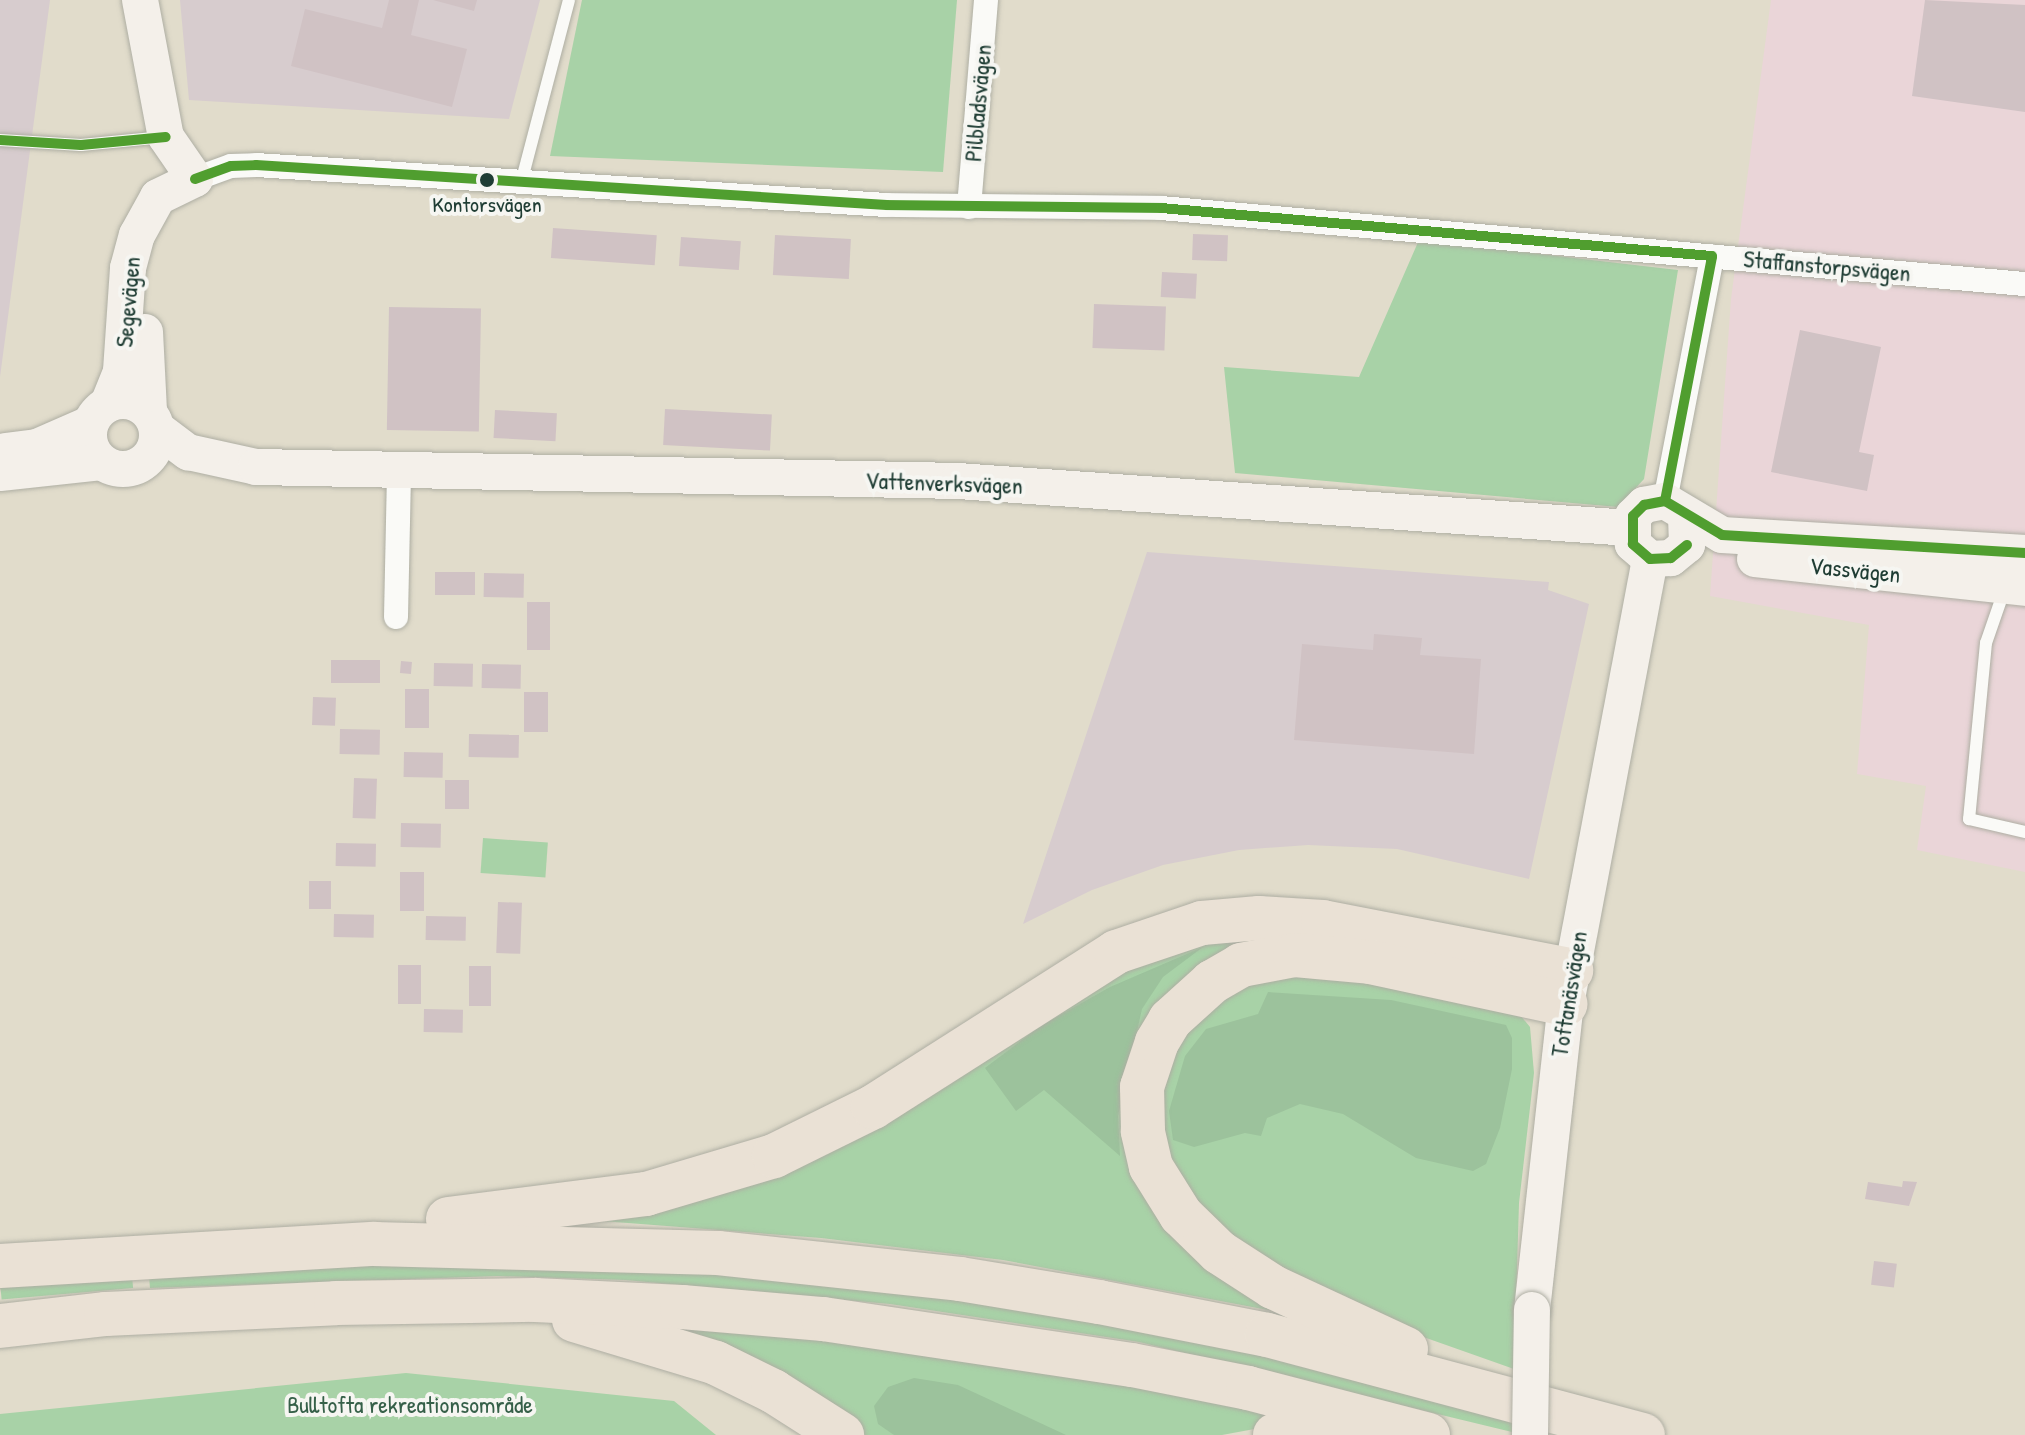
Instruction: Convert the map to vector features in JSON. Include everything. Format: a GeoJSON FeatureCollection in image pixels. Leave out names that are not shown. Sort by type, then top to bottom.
{"type":"FeatureCollection","features":[{"type":"Feature","properties":{"kind":"highway"},"geometry":{"type":"LineString","coordinates":[[0,1265],[166,1233],[511,1213],[619,1199],[698,1181],[825,1133],[924,1076],[1092,965],[1141,941],[1202,923],[1259,918],[1323,922],[1569,987]]}},
{"type":"Feature","properties":{"kind":"highway"},"geometry":{"type":"LineString","coordinates":[[1522,1416],[1302,1303],[1219,1252],[1181,1215],[1155,1176],[1143,1131],[1142,1087],[1157,1042],[1189,999],[1241,965],[1268,959],[1344,958],[1569,987]]}},
{"type":"Feature","properties":{"kind":"highway"},"geometry":{"type":"LineString","coordinates":[[0,1265],[374,1244],[718,1253],[960,1279],[1267,1335],[1522,1416],[1643,1435]]}},
{"type":"Feature","properties":{"kind":"highway"},"geometry":{"type":"LineString","coordinates":[[0,1326],[106,1314],[336,1303],[603,1302],[823,1319],[1132,1365],[1248,1388],[1428,1435]]}},
{"type":"Feature","properties":{"kind":"highway"},"geometry":{"type":"LineString","coordinates":[[336,1303],[503,1309],[617,1330],[716,1363],[773,1391],[842,1435]]}},
{"type":"Feature","properties":{"kind":"highway"},"geometry":{"type":"LineString","coordinates":[[1275,1435],[1319,1435]]}},
{"type":"Feature","properties":{"kind":"street"},"geometry":{"type":"LineString","coordinates":[[140,0],[166,137],[195,179]]}},
{"type":"Feature","properties":{"kind":"street","name":"Pilbladsvägen"},"geometry":{"type":"LineString","coordinates":[[969,207],[986,0]]}},
{"type":"Feature","properties":{"kind":"street","name":"Staffanstorpsvägen"},"geometry":{"type":"LineString","coordinates":[[195,179],[222,168],[256,165],[969,207],[1161,208],[1297,217],[2025,284]]}},
{"type":"Feature","properties":{"kind":"street","name":"Segevägen"},"geometry":{"type":"LineString","coordinates":[[99,414],[123,357],[128,268],[137,235],[158,197],[195,179]]}},
{"type":"Feature","properties":{"kind":"street","name":"Segevägen"},"geometry":{"type":"LineString","coordinates":[[153,420],[144,372],[151,262],[163,230],[195,179]]}},
{"type":"Feature","properties":{"kind":"street"},"geometry":{"type":"LineString","coordinates":[[1679,521],[1640,508],[1630,528],[1633,544],[1650,559],[1671,558],[1679,521],[1712,256]]}},
{"type":"Feature","properties":{"kind":"street"},"geometry":{"type":"LineString","coordinates":[[0,451],[37,447],[99,414],[128,401],[153,420],[151,456],[139,466],[119,470],[101,462],[92,450],[99,414]]}},
{"type":"Feature","properties":{"kind":"street","name":"Vattenverksvägen"},"geometry":{"type":"LineString","coordinates":[[153,420],[188,452],[256,467],[958,481],[1630,528]]}},
{"type":"Feature","properties":{"kind":"street"},"geometry":{"type":"LineString","coordinates":[[0,473],[101,462]]}},
{"type":"Feature","properties":{"kind":"street","name":"Vattenverksvägen"},"geometry":{"type":"LineString","coordinates":[[139,466],[225,473],[256,467]]}},
{"type":"Feature","properties":{"kind":"street"},"geometry":{"type":"LineString","coordinates":[[396,617],[399,471]]}},
{"type":"Feature","properties":{"kind":"street","name":"Vassvägen"},"geometry":{"type":"LineString","coordinates":[[1679,521],[1720,555],[2012,570]]}},
{"type":"Feature","properties":{"kind":"street","name":"Toftanäsvägen"},"geometry":{"type":"LineString","coordinates":[[1522,1416],[1569,987],[1650,559]]}},
{"type":"Feature","properties":{"kind":"lane"},"geometry":{"type":"LineString","coordinates":[[521,183],[569,0]]}},
{"type":"Feature","properties":{"kind":"lane"},"geometry":{"type":"LineString","coordinates":[[0,140],[81,145],[166,137]]}},
{"type":"Feature","properties":{"kind":"lane"},"geometry":{"type":"LineString","coordinates":[[2012,570],[1986,643],[1969,819],[2025,832]]}},
{"type":"Feature","properties":{"kind":"shaded area"},"geometry":{"type":"Polygon","coordinates":[[[0,0],[50,0],[0,377],[0,0]]]}},
{"type":"Feature","properties":{"kind":"shaded area"},"geometry":{"type":"Polygon","coordinates":[[[180,0],[540,0],[509,119],[189,100],[180,0]]]}},
{"type":"Feature","properties":{"kind":"shaded area"},"geometry":{"type":"Polygon","coordinates":[[[1771,0],[2025,0],[2025,872],[1917,850],[1926,786],[1857,774],[1869,625],[1710,596],[1731,299],[1771,0]]]}},
{"type":"Feature","properties":{"kind":"shaded area"},"geometry":{"type":"Polygon","coordinates":[[[1147,552],[1549,582],[1548,590],[1589,604],[1529,879],[1397,849],[1308,845],[1239,850],[1163,865],[1092,890],[1023,924],[1147,552]]]}},
{"type":"Feature","properties":{"kind":"green space"},"geometry":{"type":"Polygon","coordinates":[[[582,0],[957,0],[943,172],[550,156],[582,0]]]}},
{"type":"Feature","properties":{"kind":"green space"},"geometry":{"type":"Polygon","coordinates":[[[1419,240],[1678,270],[1644,479],[1618,507],[1235,473],[1224,367],[1359,377],[1419,240]]]}},
{"type":"Feature","properties":{"kind":"green space"},"geometry":{"type":"Polygon","coordinates":[[[483,838],[548,843],[545,877],[481,873],[483,838]]]}},
{"type":"Feature","properties":{"kind":"green space"},"geometry":{"type":"Polygon","coordinates":[[[1279,928],[1223,959],[1128,1136],[1310,1318],[1003,1260],[821,1238],[602,1221],[1131,957],[1279,928]]]}},
{"type":"Feature","properties":{"kind":"green space"},"geometry":{"type":"Polygon","coordinates":[[[1203,947],[1163,977],[1142,1009],[1118,1116],[1120,1156],[1044,1090],[1016,1111],[985,1068],[1039,1027],[1110,987],[1203,947]]]}},
{"type":"Feature","properties":{"kind":"green space"},"geometry":{"type":"Polygon","coordinates":[[[1292,967],[1520,1015],[1530,1027],[1534,1073],[1519,1203],[1514,1369],[1398,1328],[1271,1268],[1176,1186],[1155,1109],[1173,1044],[1211,998],[1292,967]]]}},
{"type":"Feature","properties":{"kind":"green space"},"geometry":{"type":"Polygon","coordinates":[[[1268,992],[1391,1000],[1506,1025],[1512,1038],[1512,1069],[1500,1128],[1486,1164],[1473,1171],[1416,1158],[1343,1114],[1300,1104],[1267,1118],[1261,1136],[1245,1133],[1194,1147],[1173,1140],[1169,1111],[1185,1056],[1206,1029],[1258,1014],[1268,992]]]}},
{"type":"Feature","properties":{"kind":"green space"},"geometry":{"type":"Polygon","coordinates":[[[498,1253],[1022,1300],[1514,1410],[1512,1432],[1139,1342],[890,1304],[625,1280],[498,1276],[150,1288],[148,1265],[498,1253]]]}},
{"type":"Feature","properties":{"kind":"green space"},"geometry":{"type":"Polygon","coordinates":[[[131,1264],[133,1288],[2,1299],[0,1275],[131,1264]]]}},
{"type":"Feature","properties":{"kind":"green space"},"geometry":{"type":"Polygon","coordinates":[[[656,1315],[1247,1399],[1281,1424],[1222,1435],[860,1435],[656,1315]]]}},
{"type":"Feature","properties":{"kind":"green space","name":"Bulltofta rekreationsområde"},"geometry":{"type":"Polygon","coordinates":[[[406,1373],[674,1401],[716,1435],[0,1435],[0,1414],[406,1373]]]}},
{"type":"Feature","properties":{"kind":"green space"},"geometry":{"type":"Polygon","coordinates":[[[914,1378],[958,1385],[1066,1435],[894,1435],[878,1424],[874,1406],[888,1387],[914,1378]]]}},
{"type":"Feature","properties":{"kind":"building"},"geometry":{"type":"Polygon","coordinates":[[[389,0],[419,0],[411,35],[467,49],[452,107],[291,66],[305,9],[382,28],[389,0]]]}},
{"type":"Feature","properties":{"kind":"building"},"geometry":{"type":"Polygon","coordinates":[[[433,0],[477,0],[474,11],[433,0]]]}},
{"type":"Feature","properties":{"kind":"building"},"geometry":{"type":"Polygon","coordinates":[[[1925,0],[2025,5],[2025,112],[1912,96],[1925,0]]]}},
{"type":"Feature","properties":{"kind":"building"},"geometry":{"type":"Polygon","coordinates":[[[553,228],[657,235],[655,265],[551,258],[553,228]]]}},
{"type":"Feature","properties":{"kind":"building"},"geometry":{"type":"Polygon","coordinates":[[[1193,234],[1228,235],[1227,261],[1192,260],[1193,234]]]}},
{"type":"Feature","properties":{"kind":"building"},"geometry":{"type":"Polygon","coordinates":[[[775,235],[851,239],[849,279],[773,275],[775,235]]]}},
{"type":"Feature","properties":{"kind":"building"},"geometry":{"type":"Polygon","coordinates":[[[681,237],[741,241],[739,270],[679,266],[681,237]]]}},
{"type":"Feature","properties":{"kind":"building"},"geometry":{"type":"Polygon","coordinates":[[[1162,272],[1197,274],[1196,299],[1161,297],[1162,272]]]}},
{"type":"Feature","properties":{"kind":"building"},"geometry":{"type":"Polygon","coordinates":[[[1094,304],[1166,307],[1164,350],[1092,348],[1094,304]]]}},
{"type":"Feature","properties":{"kind":"building"},"geometry":{"type":"Polygon","coordinates":[[[389,307],[481,309],[479,432],[387,430],[389,307]]]}},
{"type":"Feature","properties":{"kind":"building"},"geometry":{"type":"Polygon","coordinates":[[[1800,330],[1881,347],[1859,452],[1874,455],[1867,491],[1771,472],[1800,330]]]}},
{"type":"Feature","properties":{"kind":"building"},"geometry":{"type":"Polygon","coordinates":[[[665,409],[772,415],[770,451],[663,445],[665,409]]]}},
{"type":"Feature","properties":{"kind":"building"},"geometry":{"type":"Polygon","coordinates":[[[495,410],[557,413],[555,441],[494,438],[495,410]]]}},
{"type":"Feature","properties":{"kind":"building"},"geometry":{"type":"Polygon","coordinates":[[[435,572],[475,572],[475,595],[435,595],[435,572]]]}},
{"type":"Feature","properties":{"kind":"building"},"geometry":{"type":"Polygon","coordinates":[[[484,573],[524,574],[524,598],[484,597],[484,573]]]}},
{"type":"Feature","properties":{"kind":"building"},"geometry":{"type":"Polygon","coordinates":[[[527,602],[550,602],[550,650],[527,650],[527,602]]]}},
{"type":"Feature","properties":{"kind":"building"},"geometry":{"type":"Polygon","coordinates":[[[1374,634],[1422,638],[1420,655],[1481,659],[1474,754],[1294,740],[1302,644],[1373,650],[1374,634]]]}},
{"type":"Feature","properties":{"kind":"building"},"geometry":{"type":"Polygon","coordinates":[[[331,660],[380,660],[380,683],[331,683],[331,660]]]}},
{"type":"Feature","properties":{"kind":"building"},"geometry":{"type":"Polygon","coordinates":[[[401,661],[412,662],[411,674],[400,673],[401,661]]]}},
{"type":"Feature","properties":{"kind":"building"},"geometry":{"type":"Polygon","coordinates":[[[434,663],[473,664],[473,687],[434,686],[434,663]]]}},
{"type":"Feature","properties":{"kind":"building"},"geometry":{"type":"Polygon","coordinates":[[[482,664],[521,665],[521,689],[482,688],[482,664]]]}},
{"type":"Feature","properties":{"kind":"building"},"geometry":{"type":"Polygon","coordinates":[[[405,689],[429,689],[429,728],[405,728],[405,689]]]}},
{"type":"Feature","properties":{"kind":"building"},"geometry":{"type":"Polygon","coordinates":[[[524,692],[548,692],[548,732],[524,732],[524,692]]]}},
{"type":"Feature","properties":{"kind":"building"},"geometry":{"type":"Polygon","coordinates":[[[313,697],[336,698],[335,726],[312,725],[313,697]]]}},
{"type":"Feature","properties":{"kind":"building"},"geometry":{"type":"Polygon","coordinates":[[[340,729],[380,730],[380,755],[340,754],[340,729]]]}},
{"type":"Feature","properties":{"kind":"building"},"geometry":{"type":"Polygon","coordinates":[[[469,734],[519,735],[519,758],[469,757],[469,734]]]}},
{"type":"Feature","properties":{"kind":"building"},"geometry":{"type":"Polygon","coordinates":[[[404,752],[443,753],[443,778],[404,777],[404,752]]]}},
{"type":"Feature","properties":{"kind":"building"},"geometry":{"type":"Polygon","coordinates":[[[354,778],[377,779],[376,819],[353,818],[354,778]]]}},
{"type":"Feature","properties":{"kind":"building"},"geometry":{"type":"Polygon","coordinates":[[[445,780],[469,780],[469,809],[445,809],[445,780]]]}},
{"type":"Feature","properties":{"kind":"building"},"geometry":{"type":"Polygon","coordinates":[[[401,823],[441,824],[441,848],[401,847],[401,823]]]}},
{"type":"Feature","properties":{"kind":"building"},"geometry":{"type":"Polygon","coordinates":[[[336,843],[376,844],[376,867],[336,866],[336,843]]]}},
{"type":"Feature","properties":{"kind":"building"},"geometry":{"type":"Polygon","coordinates":[[[400,872],[424,872],[424,911],[400,911],[400,872]]]}},
{"type":"Feature","properties":{"kind":"building"},"geometry":{"type":"Polygon","coordinates":[[[309,881],[331,881],[331,909],[309,909],[309,881]]]}},
{"type":"Feature","properties":{"kind":"building"},"geometry":{"type":"Polygon","coordinates":[[[498,902],[522,903],[520,954],[496,953],[498,902]]]}},
{"type":"Feature","properties":{"kind":"building"},"geometry":{"type":"Polygon","coordinates":[[[334,914],[374,915],[374,938],[334,937],[334,914]]]}},
{"type":"Feature","properties":{"kind":"building"},"geometry":{"type":"Polygon","coordinates":[[[426,916],[466,917],[466,941],[426,940],[426,916]]]}},
{"type":"Feature","properties":{"kind":"building"},"geometry":{"type":"Polygon","coordinates":[[[398,965],[421,965],[421,1004],[398,1004],[398,965]]]}},
{"type":"Feature","properties":{"kind":"building"},"geometry":{"type":"Polygon","coordinates":[[[469,966],[491,966],[491,1006],[469,1006],[469,966]]]}},
{"type":"Feature","properties":{"kind":"building"},"geometry":{"type":"Polygon","coordinates":[[[424,1009],[463,1010],[463,1033],[424,1032],[424,1009]]]}},
{"type":"Feature","properties":{"kind":"building"},"geometry":{"type":"Polygon","coordinates":[[[1903,1181],[1917,1182],[1909,1206],[1865,1199],[1868,1182],[1902,1187],[1903,1181]]]}},
{"type":"Feature","properties":{"kind":"building"},"geometry":{"type":"Polygon","coordinates":[[[1874,1261],[1897,1264],[1894,1288],[1871,1285],[1874,1261]]]}},
{"type":"Feature","properties":{"kind":"transit line"},"geometry":{"type":"LineString","coordinates":[[0,140],[81,145],[166,137]]}},
{"type":"Feature","properties":{"kind":"transit line"},"geometry":{"type":"LineString","coordinates":[[195,179],[231,166],[256,165],[887,205],[1161,208],[1712,256]]}},
{"type":"Feature","properties":{"kind":"transit line"},"geometry":{"type":"LineString","coordinates":[[1665,501],[1712,256]]}},
{"type":"Feature","properties":{"kind":"transit line"},"geometry":{"type":"LineString","coordinates":[[1687,545],[1671,558],[1650,559],[1633,544],[1633,516],[1644,505],[1665,501],[1722,535],[2025,553]]}},
{"type":"Feature","properties":{"kind":"place","name":"Kontorsvägen"},"geometry":{"type":"Point","coordinates":[487,180]}}]}
